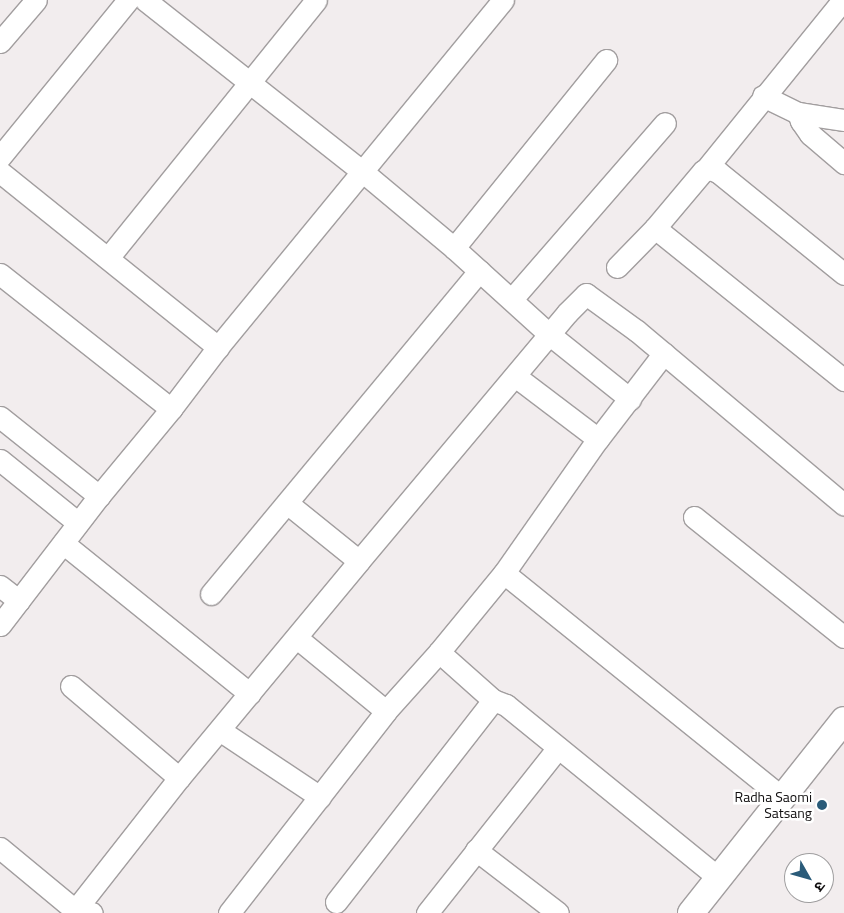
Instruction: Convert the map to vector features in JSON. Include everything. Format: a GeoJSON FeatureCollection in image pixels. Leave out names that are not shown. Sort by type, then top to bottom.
{"type":"FeatureCollection","features":[{"type":"Feature","properties":{"kind":"street"},"geometry":{"type":"LineString","coordinates":[[0,42],[36,0]]}},
{"type":"Feature","properties":{"kind":"street"},"geometry":{"type":"LineString","coordinates":[[0,157],[128,0]]}},
{"type":"Feature","properties":{"kind":"street"},"geometry":{"type":"LineString","coordinates":[[145,0],[362,172],[454,248],[549,334],[630,399]]}},
{"type":"Feature","properties":{"kind":"street"},"geometry":{"type":"LineString","coordinates":[[108,258],[316,0]]}},
{"type":"Feature","properties":{"kind":"street"},"geometry":{"type":"LineString","coordinates":[[0,625],[99,496],[171,410],[218,347],[503,0]]}},
{"type":"Feature","properties":{"kind":"street"},"geometry":{"type":"LineString","coordinates":[[617,267],[655,228],[706,169],[763,96],[844,0]]}},
{"type":"Feature","properties":{"kind":"street"},"geometry":{"type":"LineString","coordinates":[[454,248],[606,60]]}},
{"type":"Feature","properties":{"kind":"street"},"geometry":{"type":"LineString","coordinates":[[763,96],[798,112],[844,120]]}},
{"type":"Feature","properties":{"kind":"street"},"geometry":{"type":"LineString","coordinates":[[798,112],[801,121],[810,134],[844,163]]}},
{"type":"Feature","properties":{"kind":"street"},"geometry":{"type":"LineString","coordinates":[[512,299],[665,123]]}},
{"type":"Feature","properties":{"kind":"street"},"geometry":{"type":"LineString","coordinates":[[706,169],[718,172],[844,274]]}},
{"type":"Feature","properties":{"kind":"street"},"geometry":{"type":"LineString","coordinates":[[0,172],[218,347]]}},
{"type":"Feature","properties":{"kind":"street"},"geometry":{"type":"LineString","coordinates":[[655,228],[844,380]]}},
{"type":"Feature","properties":{"kind":"street"},"geometry":{"type":"LineString","coordinates":[[211,594],[480,271]]}},
{"type":"Feature","properties":{"kind":"street"},"geometry":{"type":"LineString","coordinates":[[0,274],[171,410]]}},
{"type":"Feature","properties":{"kind":"street"},"geometry":{"type":"LineString","coordinates":[[0,848],[80,912],[179,778],[221,731],[298,638],[358,561],[549,334],[586,294],[664,353],[844,505]]}},
{"type":"Feature","properties":{"kind":"street"},"geometry":{"type":"LineString","coordinates":[[230,913],[386,711],[439,652],[504,573],[598,439],[664,353]]}},
{"type":"Feature","properties":{"kind":"street"},"geometry":{"type":"LineString","coordinates":[[515,376],[598,439]]}},
{"type":"Feature","properties":{"kind":"street"},"geometry":{"type":"LineString","coordinates":[[0,417],[99,496]]}},
{"type":"Feature","properties":{"kind":"street"},"geometry":{"type":"LineString","coordinates":[[20,433],[0,459],[78,523]]}},
{"type":"Feature","properties":{"kind":"street"},"geometry":{"type":"LineString","coordinates":[[287,503],[358,561]]}},
{"type":"Feature","properties":{"kind":"street"},"geometry":{"type":"LineString","coordinates":[[694,518],[844,637]]}},
{"type":"Feature","properties":{"kind":"street"},"geometry":{"type":"LineString","coordinates":[[63,543],[250,694]]}},
{"type":"Feature","properties":{"kind":"street"},"geometry":{"type":"LineString","coordinates":[[504,573],[783,798]]}},
{"type":"Feature","properties":{"kind":"street"},"geometry":{"type":"LineString","coordinates":[[0,586],[19,601]]}},
{"type":"Feature","properties":{"kind":"street"},"geometry":{"type":"LineString","coordinates":[[298,638],[386,711]]}},
{"type":"Feature","properties":{"kind":"street"},"geometry":{"type":"LineString","coordinates":[[439,652],[493,700],[506,705],[720,878]]}},
{"type":"Feature","properties":{"kind":"street"},"geometry":{"type":"LineString","coordinates":[[71,686],[179,778]]}},
{"type":"Feature","properties":{"kind":"street"},"geometry":{"type":"LineString","coordinates":[[336,902],[493,700]]}},
{"type":"Feature","properties":{"kind":"street"},"geometry":{"type":"LineString","coordinates":[[691,913],[844,720]]}},
{"type":"Feature","properties":{"kind":"street"},"geometry":{"type":"LineString","coordinates":[[221,731],[320,797]]}},
{"type":"Feature","properties":{"kind":"street"},"geometry":{"type":"LineString","coordinates":[[427,913],[558,748]]}},
{"type":"Feature","properties":{"kind":"street"},"geometry":{"type":"LineString","coordinates":[[476,850],[558,913]]}},
{"type":"Feature","properties":{"kind":"place","name":"Radha Saomi Satsang"},"geometry":{"type":"Point","coordinates":[822,805]}}]}
